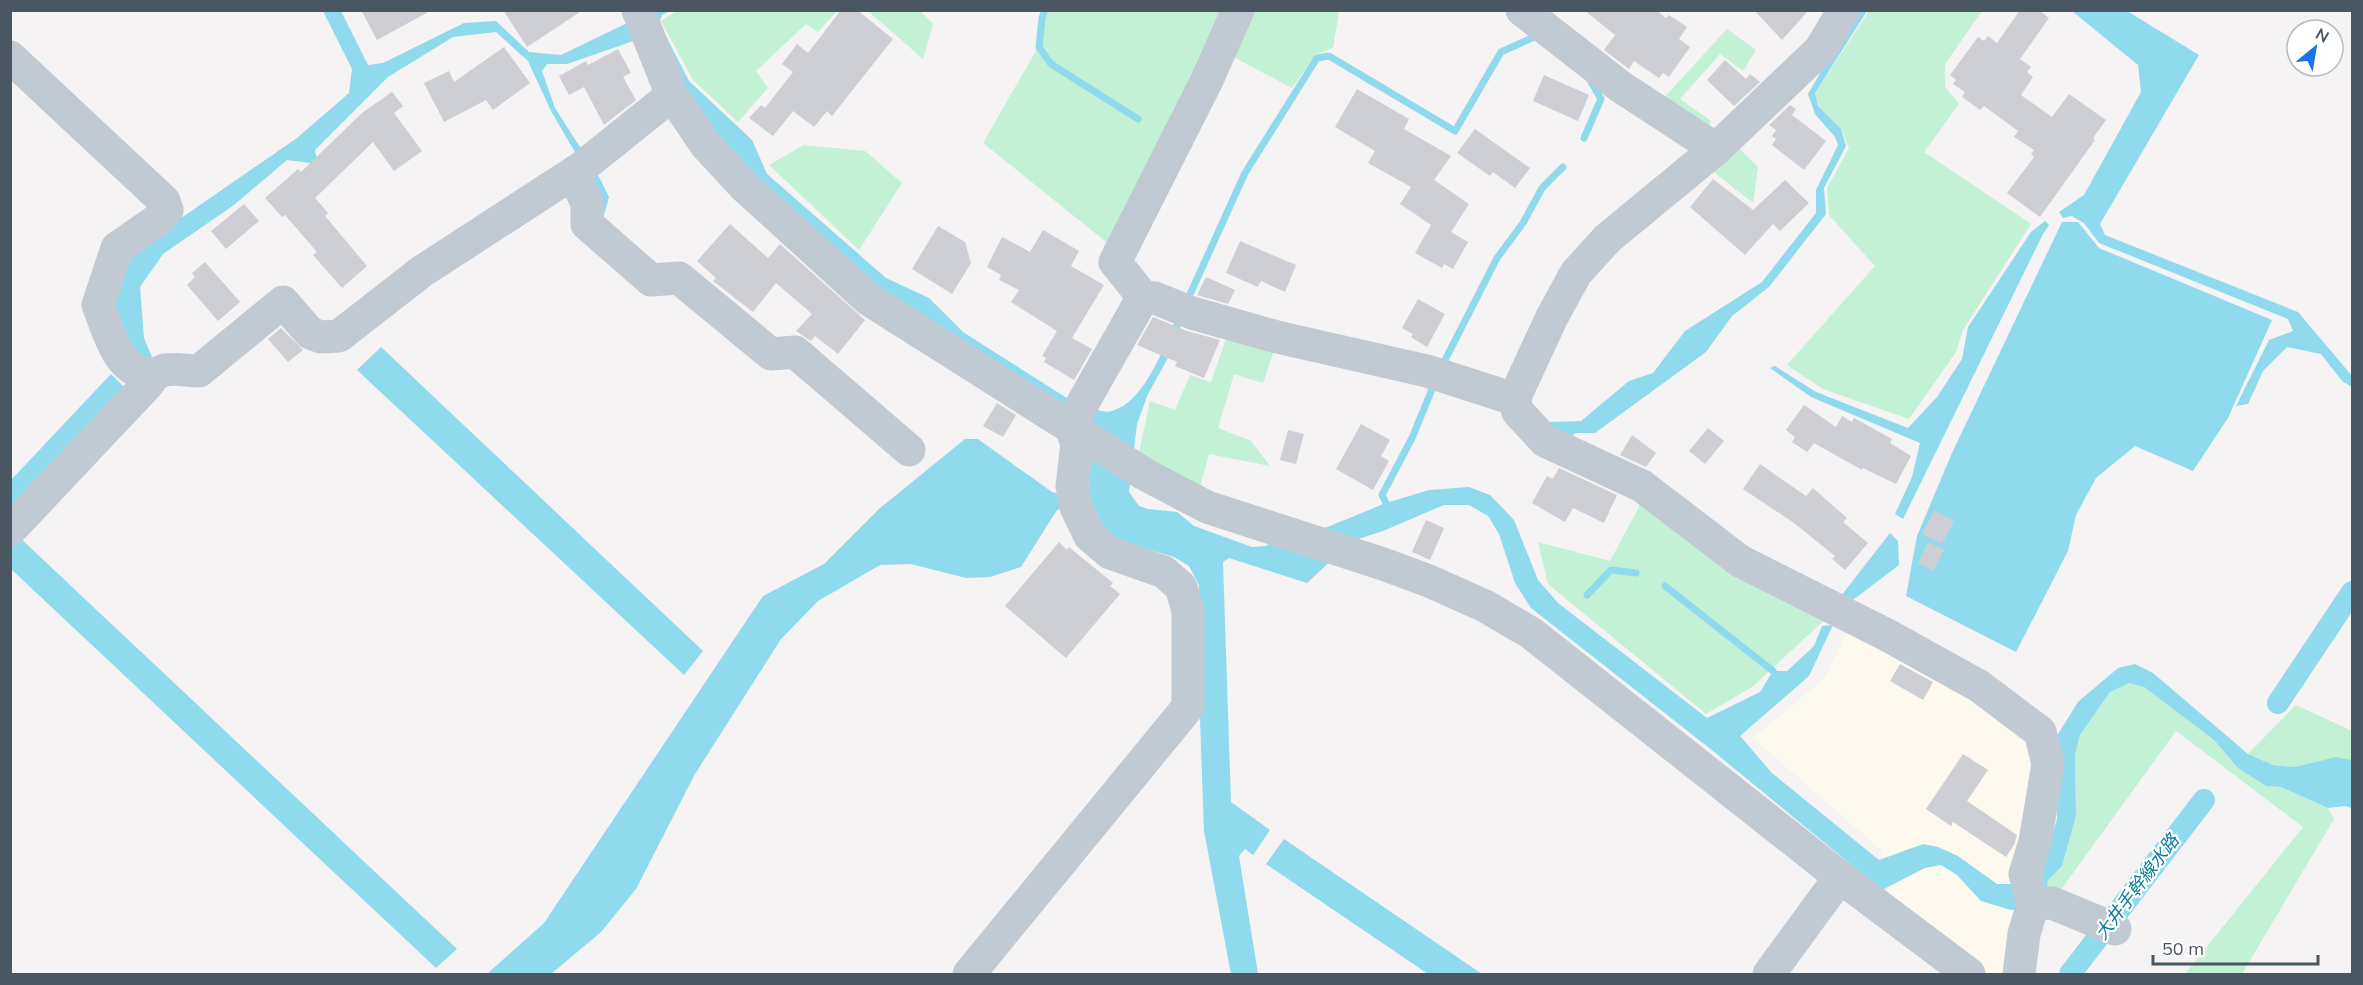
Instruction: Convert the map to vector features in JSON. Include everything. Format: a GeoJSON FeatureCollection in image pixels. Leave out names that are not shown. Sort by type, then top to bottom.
{"type":"FeatureCollection","features":[{"type":"Feature","properties":{"kind":"street"},"geometry":{"type":"LineString","coordinates":[[1238,10],[1207,80],[1115,262],[1143,297],[1155,298],[1185,310],[1277,337],[1438,375],[1514,399]]}},
{"type":"Feature","properties":{"kind":"street"},"geometry":{"type":"LineString","coordinates":[[1522,10],[1621,87],[1716,149]]}},
{"type":"Feature","properties":{"kind":"street"},"geometry":{"type":"LineString","coordinates":[[1844,10],[1820,50],[1716,149],[1608,238],[1576,273],[1552,317],[1514,399],[1518,412],[1545,441],[1642,486],[1740,561],[1887,635],[1979,686],[2040,732],[2048,764],[2035,842],[2019,975]]}},
{"type":"Feature","properties":{"kind":"street"},"geometry":{"type":"LineString","coordinates":[[643,23],[672,95],[706,145],[744,186],[868,299],[1077,416],[1146,476],[1207,507],[1429,581],[1485,606],[1531,633],[1840,877],[1969,975]]}},
{"type":"Feature","properties":{"kind":"street"},"geometry":{"type":"LineString","coordinates":[[10,57],[164,201],[167,210],[160,218],[117,248],[98,305],[120,358],[129,367],[142,373],[155,374],[166,370],[199,371],[283,302],[310,333],[321,337],[339,336],[421,272],[582,168],[672,95]]}},
{"type":"Feature","properties":{"kind":"street"},"geometry":{"type":"LineString","coordinates":[[582,168],[587,203],[587,224],[651,280],[679,278],[771,354],[795,352],[909,450]]}},
{"type":"Feature","properties":{"kind":"street"},"geometry":{"type":"LineString","coordinates":[[969,975],[1188,707],[1188,611],[1181,586],[1164,572],[1110,553],[1090,536],[1074,497],[1077,416],[1143,297]]}},
{"type":"Feature","properties":{"kind":"street"},"geometry":{"type":"LineString","coordinates":[[10,530],[155,374]]}},
{"type":"Feature","properties":{"kind":"street"},"geometry":{"type":"LineString","coordinates":[[1769,975],[1840,877]]}},
{"type":"Feature","properties":{"kind":"street"},"geometry":{"type":"LineString","coordinates":[[2029,889],[2052,903],[2107,926]]}},
{"type":"Feature","properties":{"kind":"shaded area"},"geometry":{"type":"Polygon","coordinates":[[[1850,624],[2033,731],[2036,809],[2013,974],[1977,974],[1890,904],[1882,851],[1753,738],[1825,678],[1850,624]]]}},
{"type":"Feature","properties":{"kind":"green space"},"geometry":{"type":"Polygon","coordinates":[[[678,10],[837,11],[818,32],[806,24],[756,71],[768,88],[738,122],[693,80],[661,21],[678,10]]]}},
{"type":"Feature","properties":{"kind":"green space"},"geometry":{"type":"Polygon","coordinates":[[[868,11],[920,11],[933,24],[923,59],[868,11]]]}},
{"type":"Feature","properties":{"kind":"green space"},"geometry":{"type":"Polygon","coordinates":[[[1042,11],[1224,11],[1110,245],[983,143],[1036,51],[1042,11]]]}},
{"type":"Feature","properties":{"kind":"green space"},"geometry":{"type":"Polygon","coordinates":[[[1248,11],[1339,11],[1333,48],[1316,54],[1292,88],[1228,54],[1248,11]]]}},
{"type":"Feature","properties":{"kind":"green space"},"geometry":{"type":"Polygon","coordinates":[[[1869,11],[1982,11],[1945,64],[1945,87],[1959,104],[1924,152],[2031,224],[1963,330],[1956,352],[1909,419],[1823,389],[1787,365],[1875,266],[1829,215],[1827,188],[1849,148],[1841,129],[1818,106],[1815,93],[1869,11]]]}},
{"type":"Feature","properties":{"kind":"green space"},"geometry":{"type":"Polygon","coordinates":[[[1727,29],[1756,50],[1743,71],[1720,54],[1680,99],[1711,121],[1706,132],[1661,101],[1727,29]]]}},
{"type":"Feature","properties":{"kind":"green space"},"geometry":{"type":"Polygon","coordinates":[[[804,145],[865,151],[902,183],[859,250],[769,165],[804,145]]]}},
{"type":"Feature","properties":{"kind":"green space"},"geometry":{"type":"Polygon","coordinates":[[[1738,147],[1758,167],[1753,203],[1710,169],[1738,147]]]}},
{"type":"Feature","properties":{"kind":"green space"},"geometry":{"type":"Polygon","coordinates":[[[1229,330],[1276,345],[1263,383],[1234,374],[1218,428],[1251,441],[1270,466],[1209,454],[1200,487],[1139,453],[1150,401],[1175,410],[1190,375],[1211,382],[1229,330]]]}},
{"type":"Feature","properties":{"kind":"green space"},"geometry":{"type":"Polygon","coordinates":[[[1645,496],[1831,614],[1752,687],[1706,714],[1548,584],[1538,542],[1610,561],[1645,496]]]}},
{"type":"Feature","properties":{"kind":"green space"},"geometry":{"type":"Polygon","coordinates":[[[2129,683],[2144,687],[2214,740],[2238,768],[2266,786],[2281,787],[2328,808],[2334,819],[2242,974],[2185,974],[2303,827],[2176,731],[2060,891],[2047,889],[2048,880],[2062,865],[2076,816],[2075,754],[2080,735],[2110,692],[2129,683]]]}},
{"type":"Feature","properties":{"kind":"green space"},"geometry":{"type":"Polygon","coordinates":[[[2296,705],[2352,731],[2352,760],[2336,757],[2294,767],[2273,765],[2248,754],[2296,705]]]}},
{"type":"Feature","properties":{"kind":"water"},"geometry":{"type":"Polygon","coordinates":[[[323,11],[341,11],[368,65],[383,63],[464,23],[496,21],[529,52],[561,55],[652,11],[670,11],[662,15],[659,23],[689,81],[752,140],[767,174],[886,278],[929,298],[963,332],[1073,402],[1056,408],[890,304],[760,189],[639,39],[567,64],[547,64],[542,71],[555,108],[599,177],[609,197],[602,222],[593,183],[551,111],[528,61],[496,32],[453,37],[388,77],[315,150],[318,164],[287,160],[234,205],[163,254],[140,287],[144,338],[152,357],[137,359],[112,308],[125,257],[297,138],[349,93],[352,69],[323,11]]]}},
{"type":"Feature","properties":{"kind":"water"},"geometry":{"type":"Polygon","coordinates":[[[1856,11],[1867,11],[1815,93],[1818,106],[1841,129],[1846,146],[1824,188],[1826,214],[1769,287],[1732,316],[1706,352],[1595,433],[1575,433],[1566,444],[1549,422],[1581,421],[1629,381],[1653,373],[1685,331],[1762,282],[1816,213],[1816,190],[1838,145],[1835,137],[1815,114],[1808,94],[1856,11]]]}},
{"type":"Feature","properties":{"kind":"water"},"geometry":{"type":"Polygon","coordinates":[[[2072,11],[2127,11],[2199,55],[2100,224],[2105,235],[2298,312],[2352,376],[2352,387],[2342,381],[2321,354],[2287,347],[2263,371],[2248,404],[2236,406],[2269,340],[2293,331],[2288,319],[2099,243],[2084,223],[2072,216],[2063,218],[2059,212],[2084,195],[2141,92],[2138,65],[2072,11]]]}},
{"type":"Feature","properties":{"kind":"water"},"geometry":{"type":"Polygon","coordinates":[[[2045,221],[2049,225],[1903,519],[1895,514],[1912,477],[1920,443],[1811,397],[1770,368],[1775,366],[1816,392],[1908,428],[1937,397],[1962,359],[1968,327],[2031,232],[2045,221]]]}},
{"type":"Feature","properties":{"kind":"water"},"geometry":{"type":"Polygon","coordinates":[[[2062,222],[2078,222],[2099,248],[2272,320],[2228,418],[2193,471],[2135,446],[2096,478],[2076,515],[2068,551],[2016,652],[1906,596],[1917,536],[1952,453],[2062,222]]]}},
{"type":"Feature","properties":{"kind":"water"},"geometry":{"type":"Polygon","coordinates":[[[1175,321],[1182,323],[1169,356],[1148,394],[1137,424],[1129,492],[1139,506],[1177,512],[1194,526],[1252,547],[1266,546],[1293,524],[1325,528],[1386,503],[1429,490],[1469,487],[1490,495],[1514,520],[1538,580],[1558,603],[1707,718],[1760,692],[1773,671],[1787,671],[1814,646],[1822,626],[1833,625],[1809,676],[1740,736],[1772,773],[1879,860],[1923,844],[1938,847],[1958,856],[1997,884],[2011,884],[2048,849],[2057,819],[2055,739],[2078,702],[2118,668],[2135,664],[2153,673],[2248,754],[2273,765],[2294,767],[2336,757],[2352,760],[2352,808],[2345,806],[2328,808],[2281,787],[2266,786],[2238,768],[2214,740],[2144,687],[2129,683],[2110,692],[2080,735],[2075,754],[2076,816],[2062,866],[2048,880],[2047,889],[2019,909],[2011,910],[1981,901],[1957,875],[1941,865],[1925,868],[1882,890],[1713,751],[1531,608],[1515,583],[1499,534],[1488,516],[1469,505],[1444,505],[1383,531],[1352,541],[1307,583],[1229,558],[1223,562],[1231,802],[1270,830],[1253,855],[1245,849],[1239,856],[1258,974],[1231,974],[1204,831],[1198,664],[1199,585],[1189,566],[1174,557],[1127,543],[1105,533],[1067,505],[1057,510],[1021,567],[990,577],[966,578],[911,564],[880,565],[818,601],[781,639],[695,774],[636,889],[601,932],[551,974],[487,974],[544,923],[763,596],[824,564],[879,509],[965,439],[978,439],[1052,492],[1071,493],[1089,486],[1085,449],[1090,407],[1112,411],[1134,397],[1151,373],[1175,321]]]}},
{"type":"Feature","properties":{"kind":"water"},"geometry":{"type":"Polygon","coordinates":[[[381,347],[703,651],[684,675],[357,370],[381,347]]]}},
{"type":"Feature","properties":{"kind":"water"},"geometry":{"type":"Polygon","coordinates":[[[111,374],[126,389],[11,516],[11,480],[111,374]]]}},
{"type":"Feature","properties":{"kind":"water"},"geometry":{"type":"Polygon","coordinates":[[[1890,533],[1898,541],[1899,565],[1845,606],[1837,601],[1890,533]]]}},
{"type":"Feature","properties":{"kind":"water"},"geometry":{"type":"Polygon","coordinates":[[[19,537],[457,949],[436,968],[11,569],[10,545],[19,537]]]}},
{"type":"Feature","properties":{"kind":"water"},"geometry":{"type":"Polygon","coordinates":[[[1284,839],[1482,974],[1428,974],[1266,864],[1284,839]]]}},
{"type":"Feature","properties":{"kind":"building"},"geometry":{"type":"Polygon","coordinates":[[[361,10],[432,10],[377,40],[361,10]]]}},
{"type":"Feature","properties":{"kind":"building"},"geometry":{"type":"Polygon","coordinates":[[[503,10],[583,10],[527,47],[503,10]]]}},
{"type":"Feature","properties":{"kind":"building"},"geometry":{"type":"Polygon","coordinates":[[[841,10],[857,10],[893,39],[832,116],[827,111],[814,127],[793,111],[773,136],[749,118],[761,105],[765,108],[793,72],[782,64],[797,44],[808,53],[841,10]]]}},
{"type":"Feature","properties":{"kind":"building"},"geometry":{"type":"Polygon","coordinates":[[[1584,10],[1656,10],[1666,18],[1669,15],[1687,27],[1679,39],[1690,47],[1669,77],[1663,73],[1659,78],[1634,61],[1629,69],[1604,50],[1615,35],[1584,10]]]}},
{"type":"Feature","properties":{"kind":"building"},"geometry":{"type":"Polygon","coordinates":[[[1754,10],[1809,10],[1782,40],[1754,10]]]}},
{"type":"Feature","properties":{"kind":"building"},"geometry":{"type":"Polygon","coordinates":[[[2020,10],[2039,10],[2049,18],[2020,59],[2031,67],[2027,72],[2033,77],[2021,95],[2052,117],[2069,94],[2106,120],[2093,138],[2095,140],[2040,217],[2007,193],[2034,157],[2031,154],[2034,150],[2014,137],[2018,131],[1984,106],[1980,110],[1962,97],[1965,92],[1953,84],[1956,80],[1950,75],[1978,37],[1984,41],[1988,36],[1997,43],[2020,10]]]}},
{"type":"Feature","properties":{"kind":"building"},"geometry":{"type":"Polygon","coordinates":[[[504,47],[530,83],[493,110],[486,100],[444,122],[424,83],[449,71],[454,82],[504,47]]]}},
{"type":"Feature","properties":{"kind":"building"},"geometry":{"type":"Polygon","coordinates":[[[618,49],[631,73],[623,77],[636,100],[604,125],[584,87],[569,95],[559,76],[586,61],[588,65],[618,49]]]}},
{"type":"Feature","properties":{"kind":"building"},"geometry":{"type":"Polygon","coordinates":[[[1725,60],[1746,79],[1750,74],[1760,82],[1734,106],[1707,80],[1725,60]]]}},
{"type":"Feature","properties":{"kind":"building"},"geometry":{"type":"Polygon","coordinates":[[[1544,75],[1589,95],[1578,121],[1533,101],[1544,75]]]}},
{"type":"Feature","properties":{"kind":"building"},"geometry":{"type":"Polygon","coordinates":[[[1357,89],[1409,119],[1404,129],[1451,156],[1434,180],[1469,204],[1451,232],[1468,242],[1453,269],[1444,264],[1442,268],[1415,253],[1431,225],[1400,204],[1411,187],[1368,163],[1375,151],[1335,127],[1357,89]]]}},
{"type":"Feature","properties":{"kind":"building"},"geometry":{"type":"Polygon","coordinates":[[[392,92],[403,106],[394,113],[422,151],[394,171],[373,142],[315,198],[328,213],[325,216],[367,266],[342,288],[313,255],[317,252],[285,215],[282,217],[265,198],[298,169],[301,172],[362,113],[392,92]]]}},
{"type":"Feature","properties":{"kind":"building"},"geometry":{"type":"Polygon","coordinates":[[[1790,105],[1796,109],[1792,115],[1826,141],[1804,170],[1772,145],[1776,139],[1772,136],[1776,130],[1769,125],[1790,105]]]}},
{"type":"Feature","properties":{"kind":"building"},"geometry":{"type":"Polygon","coordinates":[[[1475,129],[1530,168],[1515,188],[1493,172],[1490,176],[1457,153],[1475,129]]]}},
{"type":"Feature","properties":{"kind":"building"},"geometry":{"type":"Polygon","coordinates":[[[1713,179],[1753,210],[1785,180],[1809,203],[1780,231],[1773,224],[1745,255],[1690,207],[1713,179]]]}},
{"type":"Feature","properties":{"kind":"building"},"geometry":{"type":"Polygon","coordinates":[[[244,204],[259,221],[226,249],[211,231],[244,204]]]}},
{"type":"Feature","properties":{"kind":"building"},"geometry":{"type":"Polygon","coordinates":[[[730,224],[768,258],[780,244],[865,320],[838,354],[815,336],[811,341],[796,331],[812,314],[776,283],[753,312],[713,281],[716,278],[697,261],[730,224]]]}},
{"type":"Feature","properties":{"kind":"building"},"geometry":{"type":"Polygon","coordinates":[[[938,226],[965,242],[971,263],[952,294],[912,269],[938,226]]]}},
{"type":"Feature","properties":{"kind":"building"},"geometry":{"type":"Polygon","coordinates":[[[1043,230],[1079,251],[1071,266],[1104,285],[1072,338],[1092,349],[1074,380],[1044,362],[1046,358],[1042,356],[1057,331],[1011,302],[1019,290],[999,280],[1001,275],[987,267],[1002,237],[1030,252],[1043,230]]]}},
{"type":"Feature","properties":{"kind":"building"},"geometry":{"type":"Polygon","coordinates":[[[1240,241],[1296,265],[1285,292],[1261,281],[1258,287],[1226,273],[1240,241]]]}},
{"type":"Feature","properties":{"kind":"building"},"geometry":{"type":"Polygon","coordinates":[[[205,262],[240,302],[218,321],[187,285],[195,277],[192,273],[205,262]]]}},
{"type":"Feature","properties":{"kind":"building"},"geometry":{"type":"Polygon","coordinates":[[[1206,277],[1235,290],[1228,304],[1197,295],[1206,277]]]}},
{"type":"Feature","properties":{"kind":"building"},"geometry":{"type":"Polygon","coordinates":[[[1418,299],[1445,314],[1427,347],[1411,337],[1413,334],[1402,328],[1418,299]]]}},
{"type":"Feature","properties":{"kind":"building"},"geometry":{"type":"Polygon","coordinates":[[[1153,317],[1187,331],[1220,340],[1204,378],[1175,366],[1177,362],[1137,345],[1153,317]]]}},
{"type":"Feature","properties":{"kind":"building"},"geometry":{"type":"Polygon","coordinates":[[[281,328],[303,350],[288,362],[268,339],[281,328]]]}},
{"type":"Feature","properties":{"kind":"building"},"geometry":{"type":"Polygon","coordinates":[[[997,403],[1016,415],[1003,437],[983,426],[997,403]]]}},
{"type":"Feature","properties":{"kind":"building"},"geometry":{"type":"Polygon","coordinates":[[[1804,405],[1836,427],[1842,416],[1852,422],[1854,418],[1892,439],[1890,443],[1911,456],[1896,484],[1863,468],[1862,470],[1814,443],[1807,452],[1792,442],[1795,437],[1786,430],[1804,405]]]}},
{"type":"Feature","properties":{"kind":"building"},"geometry":{"type":"Polygon","coordinates":[[[1361,424],[1390,440],[1381,456],[1389,461],[1373,490],[1336,469],[1361,424]]]}},
{"type":"Feature","properties":{"kind":"building"},"geometry":{"type":"Polygon","coordinates":[[[1708,428],[1724,441],[1705,464],[1689,451],[1708,428]]]}},
{"type":"Feature","properties":{"kind":"building"},"geometry":{"type":"Polygon","coordinates":[[[1288,430],[1304,434],[1296,464],[1280,460],[1288,430]]]}},
{"type":"Feature","properties":{"kind":"building"},"geometry":{"type":"Polygon","coordinates":[[[1632,435],[1656,453],[1646,467],[1620,455],[1632,435]]]}},
{"type":"Feature","properties":{"kind":"building"},"geometry":{"type":"Polygon","coordinates":[[[1760,464],[1806,496],[1813,488],[1847,518],[1843,522],[1868,543],[1845,570],[1832,559],[1835,556],[1794,523],[1743,489],[1760,464]]]}},
{"type":"Feature","properties":{"kind":"building"},"geometry":{"type":"Polygon","coordinates":[[[1559,468],[1617,495],[1604,523],[1573,508],[1565,522],[1532,503],[1547,476],[1553,479],[1559,468]]]}},
{"type":"Feature","properties":{"kind":"building"},"geometry":{"type":"Polygon","coordinates":[[[1934,510],[1954,521],[1942,544],[1922,534],[1934,510]]]}},
{"type":"Feature","properties":{"kind":"building"},"geometry":{"type":"Polygon","coordinates":[[[1426,520],[1444,528],[1430,560],[1412,552],[1426,520]]]}},
{"type":"Feature","properties":{"kind":"building"},"geometry":{"type":"Polygon","coordinates":[[[1059,542],[1067,550],[1069,547],[1113,583],[1110,586],[1120,594],[1066,658],[1005,606],[1059,542]]]}},
{"type":"Feature","properties":{"kind":"building"},"geometry":{"type":"Polygon","coordinates":[[[1928,542],[1944,550],[1933,571],[1918,563],[1928,542]]]}},
{"type":"Feature","properties":{"kind":"building"},"geometry":{"type":"Polygon","coordinates":[[[1900,664],[1933,682],[1923,700],[1890,681],[1900,664]]]}},
{"type":"Feature","properties":{"kind":"building"},"geometry":{"type":"Polygon","coordinates":[[[1963,754],[1988,770],[1967,801],[2017,835],[2006,857],[1953,822],[1951,826],[1926,809],[1963,754]]]}},
{"type":"Feature","properties":{"kind":"waterway"},"geometry":{"type":"LineString","coordinates":[[1045,10],[1039,47],[1051,64],[1138,119]]}},
{"type":"Feature","properties":{"kind":"waterway"},"geometry":{"type":"LineString","coordinates":[[1187,301],[1245,173],[1317,58],[1329,56],[1455,131],[1501,52],[1536,36]]}},
{"type":"Feature","properties":{"kind":"waterway"},"geometry":{"type":"LineString","coordinates":[[1584,138],[1601,99],[1590,80]]}},
{"type":"Feature","properties":{"kind":"waterway"},"geometry":{"type":"LineString","coordinates":[[1442,366],[1497,258],[1523,223],[1542,188],[1563,167]]}},
{"type":"Feature","properties":{"kind":"waterway"},"geometry":{"type":"LineString","coordinates":[[1386,503],[1382,495],[1412,438],[1435,382]]}},
{"type":"Feature","properties":{"kind":"waterway"},"geometry":{"type":"LineString","coordinates":[[1587,595],[1611,570],[1636,573]]}},
{"type":"Feature","properties":{"kind":"waterway"},"geometry":{"type":"LineString","coordinates":[[1665,586],[1773,671]]}},
{"type":"Feature","properties":{"kind":"waterway"},"geometry":{"type":"LineString","coordinates":[[2278,703],[2352,592]]}},
{"type":"Feature","properties":{"kind":"waterway","name":"大井手幹線水路"},"geometry":{"type":"LineString","coordinates":[[2070,974],[2204,800]]}}]}
